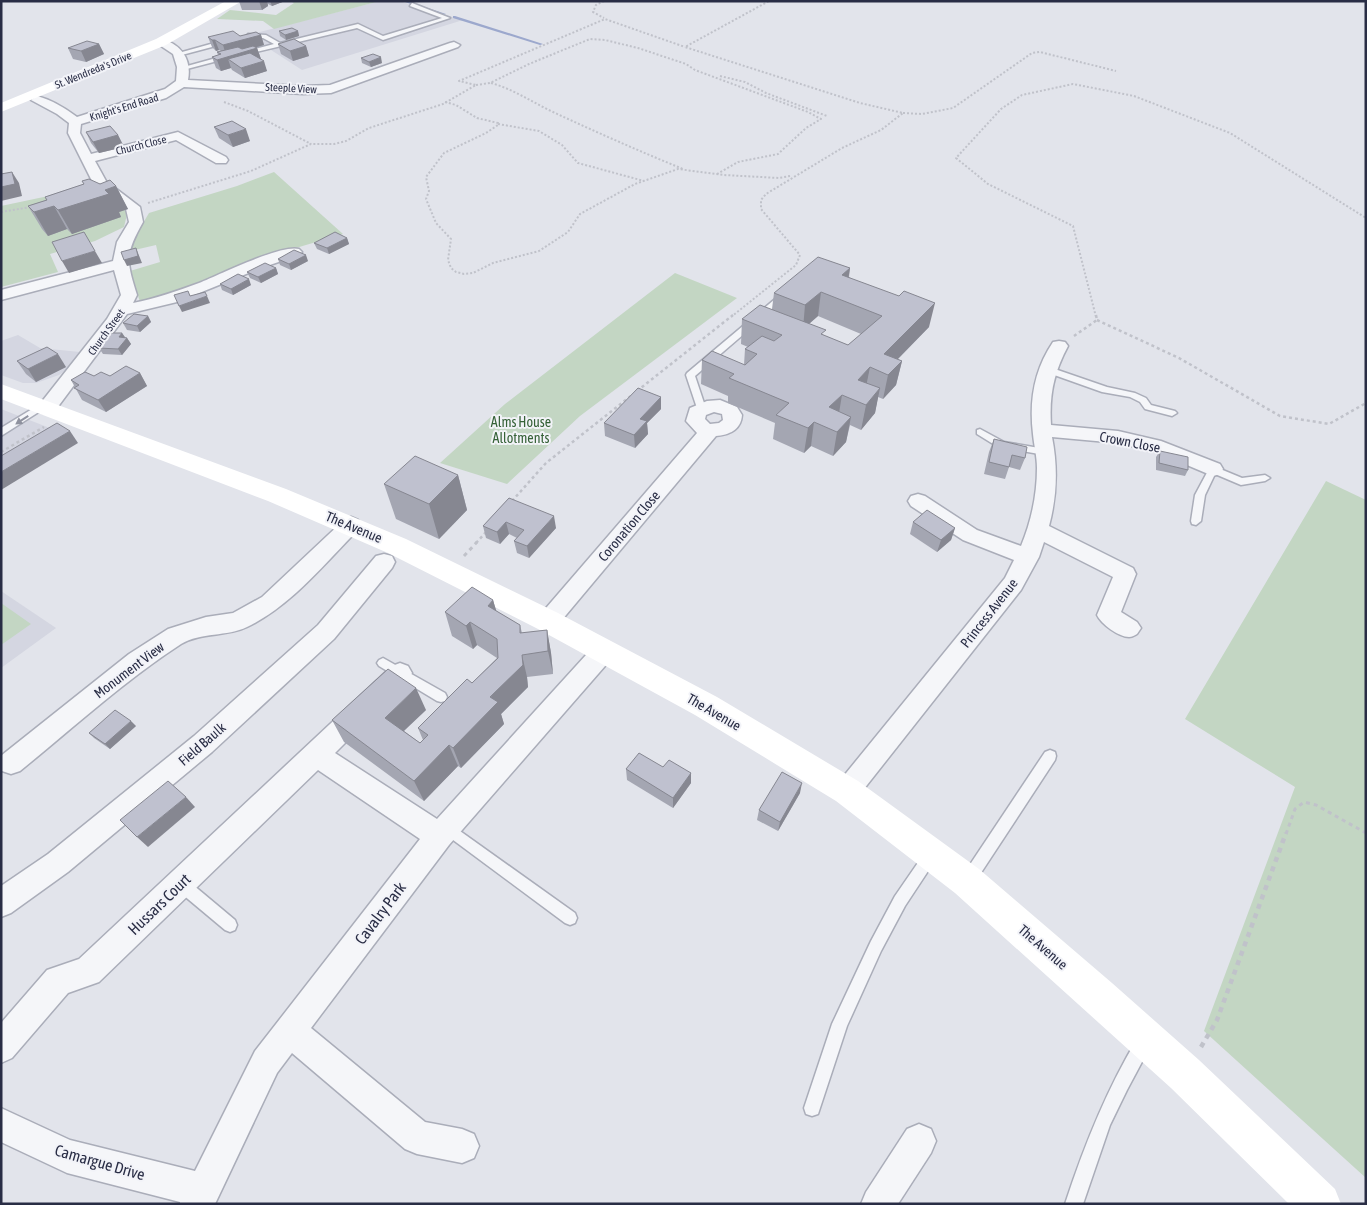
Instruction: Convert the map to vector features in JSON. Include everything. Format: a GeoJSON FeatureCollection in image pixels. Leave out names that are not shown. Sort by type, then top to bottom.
{"type":"FeatureCollection","features":[{"type":"Feature","properties":{"kind":"main road"},"geometry":{"type":"LineString","coordinates":[[161,42],[236,1]]}},
{"type":"Feature","properties":{"kind":"main road","name":"St. Wendreda's Drive"},"geometry":{"type":"LineString","coordinates":[[1,108],[31,99],[161,42]]}},
{"type":"Feature","properties":{"kind":"main road","name":"The Avenue"},"geometry":{"type":"LineString","coordinates":[[2,393],[52,410],[351,525],[450,571],[706,706],[847,791],[967,881],[1147,1039],[1320,1204]]}},
{"type":"Feature","properties":{"kind":"street"},"geometry":{"type":"LineString","coordinates":[[161,42],[176,50],[178,54],[184,73],[181,83]]}},
{"type":"Feature","properties":{"kind":"street","name":"Steeple View"},"geometry":{"type":"LineString","coordinates":[[181,83],[303,90],[331,89],[454,45]]}},
{"type":"Feature","properties":{"kind":"street","name":"Knight's End Road"},"geometry":{"type":"LineString","coordinates":[[75,122],[162,95],[175,89],[181,83]]}},
{"type":"Feature","properties":{"kind":"street"},"geometry":{"type":"LineString","coordinates":[[1,295],[119,264],[119,254],[123,243],[136,222],[133,207],[100,183],[74,133],[75,122],[61,111],[31,99]]}},
{"type":"Feature","properties":{"kind":"street","name":"Church Close"},"geometry":{"type":"LineString","coordinates":[[86,159],[178,136],[221,160]]}},
{"type":"Feature","properties":{"kind":"street"},"geometry":{"type":"LineString","coordinates":[[122,310],[143,307],[194,291],[251,266],[294,252]]}},
{"type":"Feature","properties":{"kind":"street","name":"Church Street"},"geometry":{"type":"LineString","coordinates":[[52,410],[122,310],[129,295],[119,264]]}},
{"type":"Feature","properties":{"kind":"street","name":"Princess Avenue"},"geometry":{"type":"LineString","coordinates":[[847,791],[1013,584],[1028,557],[1044,506],[1047,467],[1042,430],[1041,394],[1046,369],[1059,346]]}},
{"type":"Feature","properties":{"kind":"street","name":"Coronation Close"},"geometry":{"type":"LineString","coordinates":[[548,621],[710,430],[729,426],[732,422],[732,414],[724,407],[718,406],[701,409]]}},
{"type":"Feature","properties":{"kind":"street"},"geometry":{"type":"LineString","coordinates":[[701,409],[696,412],[695,420],[704,429],[710,430]]}},
{"type":"Feature","properties":{"kind":"street","name":"Crown Close"},"geometry":{"type":"LineString","coordinates":[[1042,430],[1118,437],[1161,447],[1213,469]]}},
{"type":"Feature","properties":{"kind":"street"},"geometry":{"type":"LineString","coordinates":[[918,501],[970,535],[1028,557]]}},
{"type":"Feature","properties":{"kind":"street","name":"Monument View"},"geometry":{"type":"LineString","coordinates":[[11,763],[137,661],[176,636],[206,626],[238,621],[270,603],[351,525]]}},
{"type":"Feature","properties":{"kind":"street"},"geometry":{"type":"LineString","coordinates":[[1036,529],[1125,574],[1108,615],[1129,628]]}},
{"type":"Feature","properties":{"kind":"street","name":"Field Baulk"},"geometry":{"type":"LineString","coordinates":[[1,903],[58,863],[203,744],[326,632],[384,562]]}},
{"type":"Feature","properties":{"kind":"street","name":"Cavalry Park"},"geometry":{"type":"LineString","coordinates":[[200,1197],[266,1062],[443,832],[604,652]]}},
{"type":"Feature","properties":{"kind":"street","name":"Hussars Court"},"geometry":{"type":"LineString","coordinates":[[1,1047],[58,981],[88,971],[316,755],[391,668]]}},
{"type":"Feature","properties":{"kind":"street"},"geometry":{"type":"LineString","coordinates":[[316,755],[443,832]]}},
{"type":"Feature","properties":{"kind":"street"},"geometry":{"type":"LineString","coordinates":[[290,1031],[417,1137],[462,1146]]}},
{"type":"Feature","properties":{"kind":"street","name":"Camargue Drive"},"geometry":{"type":"LineString","coordinates":[[1,1125],[67,1156],[200,1197]]}},
{"type":"Feature","properties":{"kind":"street"},"geometry":{"type":"LineString","coordinates":[[878,1204],[919,1141]]}},
{"type":"Feature","properties":{"kind":"lane"},"geometry":{"type":"LineString","coordinates":[[240,54],[358,26],[383,38],[447,18],[412,5]]}},
{"type":"Feature","properties":{"kind":"lane"},"geometry":{"type":"LineString","coordinates":[[238,39],[256,34],[271,39],[278,44]]}},
{"type":"Feature","properties":{"kind":"lane"},"geometry":{"type":"LineString","coordinates":[[178,54],[228,41]]}},
{"type":"Feature","properties":{"kind":"lane"},"geometry":{"type":"LineString","coordinates":[[183,68],[230,56]]}},
{"type":"Feature","properties":{"kind":"lane"},"geometry":{"type":"LineString","coordinates":[[701,409],[690,375],[793,289]]}},
{"type":"Feature","properties":{"kind":"lane"},"geometry":{"type":"LineString","coordinates":[[1046,369],[1105,390],[1132,395],[1143,400],[1148,407],[1172,413]]}},
{"type":"Feature","properties":{"kind":"lane"},"geometry":{"type":"LineString","coordinates":[[1,432],[52,410]]}},
{"type":"Feature","properties":{"kind":"lane"},"geometry":{"type":"LineString","coordinates":[[980,432],[1001,445],[1045,452]]}},
{"type":"Feature","properties":{"kind":"lane"},"geometry":{"type":"LineString","coordinates":[[1196,521],[1200,494],[1213,469],[1241,482],[1265,478]]}},
{"type":"Feature","properties":{"kind":"lane"},"geometry":{"type":"LineString","coordinates":[[391,668],[441,697]]}},
{"type":"Feature","properties":{"kind":"lane"},"geometry":{"type":"LineString","coordinates":[[967,881],[1050,756]]}},
{"type":"Feature","properties":{"kind":"lane"},"geometry":{"type":"LineString","coordinates":[[443,832],[570,918]]}},
{"type":"Feature","properties":{"kind":"lane"},"geometry":{"type":"LineString","coordinates":[[812,1108],[840,1024],[876,946],[900,901],[932,855]]}},
{"type":"Feature","properties":{"kind":"lane"},"geometry":{"type":"LineString","coordinates":[[180,884],[230,924]]}},
{"type":"Feature","properties":{"kind":"lane"},"geometry":{"type":"LineString","coordinates":[[1074,1204],[1098,1132],[1124,1076],[1147,1039]]}},
{"type":"Feature","properties":{"kind":"path"},"geometry":{"type":"LineString","coordinates":[[604,1],[596,5],[593,12],[604,19],[685,48],[860,103],[903,113],[922,114],[953,108],[1032,53],[1040,52],[1116,71]]}},
{"type":"Feature","properties":{"kind":"path"},"geometry":{"type":"LineString","coordinates":[[685,48],[769,1]]}},
{"type":"Feature","properties":{"kind":"path"},"geometry":{"type":"LineString","coordinates":[[476,85],[459,81],[604,19]]}},
{"type":"Feature","properties":{"kind":"path"},"geometry":{"type":"LineString","coordinates":[[133,207],[251,171],[311,144],[334,144],[346,141],[368,128],[444,102],[476,85],[490,83],[590,39],[613,41],[686,64],[695,70],[808,112],[821,119],[806,128],[778,154],[738,162],[717,174]]}},
{"type":"Feature","properties":{"kind":"path"},"geometry":{"type":"LineString","coordinates":[[710,75],[745,82],[766,94],[828,116]]}},
{"type":"Feature","properties":{"kind":"path"},"geometry":{"type":"LineString","coordinates":[[181,83],[248,111],[311,144]]}},
{"type":"Feature","properties":{"kind":"path"},"geometry":{"type":"LineString","coordinates":[[490,83],[505,87],[545,108],[684,170]]}},
{"type":"Feature","properties":{"kind":"path"},"geometry":{"type":"LineString","coordinates":[[1097,320],[1073,226],[988,184],[956,158],[1001,109],[1022,95],[1073,84],[1134,96],[1230,133],[1366,218]]}},
{"type":"Feature","properties":{"kind":"path"},"geometry":{"type":"LineString","coordinates":[[444,102],[456,105],[477,118],[498,124],[539,131],[562,144],[578,163],[647,181]]}},
{"type":"Feature","properties":{"kind":"path"},"geometry":{"type":"LineString","coordinates":[[498,124],[495,129],[444,153],[426,177],[429,191],[426,199],[436,223],[451,239],[448,260],[451,268],[456,272],[473,273],[493,263],[540,251],[568,232],[580,214],[633,185],[665,173],[678,169],[717,174],[789,177],[842,148],[881,130],[903,113]]}},
{"type":"Feature","properties":{"kind":"path"},"geometry":{"type":"LineString","coordinates":[[508,506],[546,463],[796,265],[800,255],[761,209],[761,200],[766,194],[806,168]]}},
{"type":"Feature","properties":{"kind":"path"},"geometry":{"type":"LineString","coordinates":[[630,178],[633,185]]}},
{"type":"Feature","properties":{"kind":"path"},"geometry":{"type":"LineString","coordinates":[[1,212],[36,205]]}},
{"type":"Feature","properties":{"kind":"path"},"geometry":{"type":"LineString","coordinates":[[1059,346],[1097,320]]}},
{"type":"Feature","properties":{"kind":"path"},"geometry":{"type":"LineString","coordinates":[[1097,320],[1179,358],[1280,416],[1329,424],[1366,403]]}},
{"type":"Feature","properties":{"kind":"path"},"geometry":{"type":"LineString","coordinates":[[1,452],[52,410]]}},
{"type":"Feature","properties":{"kind":"path"},"geometry":{"type":"LineString","coordinates":[[450,571],[489,528]]}},
{"type":"Feature","properties":{"kind":"path"},"geometry":{"type":"LineString","coordinates":[[1185,1074],[1217,1020],[1295,809],[1304,802],[1316,805],[1366,832]]}},
{"type":"Feature","properties":{"kind":"shaded area"},"geometry":{"type":"Polygon","coordinates":[[[380,1],[399,1],[463,20],[302,70],[248,35],[380,1]]]}},
{"type":"Feature","properties":{"kind":"shaded area"},"geometry":{"type":"Polygon","coordinates":[[[18,335],[40,348],[80,352],[65,371],[59,375],[36,383],[23,383],[1,375],[1,341],[18,335]]]}},
{"type":"Feature","properties":{"kind":"shaded area"},"geometry":{"type":"Polygon","coordinates":[[[1,409],[60,432],[1,467],[1,409]]]}},
{"type":"Feature","properties":{"kind":"shaded area"},"geometry":{"type":"Polygon","coordinates":[[[1,591],[56,628],[1,668],[1,591]]]}},
{"type":"Feature","properties":{"kind":"green space"},"geometry":{"type":"Polygon","coordinates":[[[290,1],[380,1],[274,29],[263,21],[217,19],[230,10],[276,15],[294,3],[290,1]]]}},
{"type":"Feature","properties":{"kind":"green space"},"geometry":{"type":"Polygon","coordinates":[[[274,172],[343,234],[242,264],[191,288],[141,305],[130,271],[160,262],[156,245],[126,252],[149,213],[237,186],[274,172]]]}},
{"type":"Feature","properties":{"kind":"green space"},"geometry":{"type":"Polygon","coordinates":[[[91,187],[128,210],[124,227],[95,241],[50,254],[58,272],[1,287],[1,206],[91,187]]]}},
{"type":"Feature","properties":{"kind":"green space","name":"Alms House Allotments"},"geometry":{"type":"Polygon","coordinates":[[[675,273],[737,298],[580,416],[507,484],[440,463],[505,404],[675,273]]]}},
{"type":"Feature","properties":{"kind":"green space"},"geometry":{"type":"Polygon","coordinates":[[[1326,481],[1366,500],[1366,1178],[1204,1031],[1295,787],[1185,719],[1326,481]]]}},
{"type":"Feature","properties":{"kind":"green space"},"geometry":{"type":"Polygon","coordinates":[[[1,603],[31,624],[1,645],[1,603]]]}},
{"type":"Feature","properties":{"kind":"building"},"geometry":{"type":"Polygon","coordinates":[[[292,28],[298,31],[285,35],[279,31],[292,28]]]}},
{"type":"Feature","properties":{"kind":"building"},"geometry":{"type":"Polygon","coordinates":[[[233,31],[240,36],[256,32],[261,35],[223,45],[208,37],[233,31]]]}},
{"type":"Feature","properties":{"kind":"building"},"geometry":{"type":"Polygon","coordinates":[[[294,39],[306,46],[290,51],[278,44],[294,39]]]}},
{"type":"Feature","properties":{"kind":"building"},"geometry":{"type":"Polygon","coordinates":[[[87,41],[99,44],[81,51],[68,48],[87,41]]]}},
{"type":"Feature","properties":{"kind":"building"},"geometry":{"type":"Polygon","coordinates":[[[253,46],[257,48],[217,60],[212,57],[221,54],[217,52],[253,46]]]}},
{"type":"Feature","properties":{"kind":"building"},"geometry":{"type":"Polygon","coordinates":[[[250,53],[264,61],[241,68],[228,59],[250,53]]]}},
{"type":"Feature","properties":{"kind":"building"},"geometry":{"type":"Polygon","coordinates":[[[373,54],[381,57],[369,62],[361,58],[373,54]]]}},
{"type":"Feature","properties":{"kind":"building"},"geometry":{"type":"Polygon","coordinates":[[[232,121],[246,129],[228,135],[214,127],[232,121]]]}},
{"type":"Feature","properties":{"kind":"building"},"geometry":{"type":"Polygon","coordinates":[[[110,126],[118,135],[93,142],[86,132],[110,126]]]}},
{"type":"Feature","properties":{"kind":"building"},"geometry":{"type":"Polygon","coordinates":[[[12,172],[15,184],[1,187],[1,174],[12,172]]]}},
{"type":"Feature","properties":{"kind":"building"},"geometry":{"type":"Polygon","coordinates":[[[89,179],[100,184],[110,180],[116,186],[105,190],[109,194],[58,210],[54,206],[34,212],[28,206],[47,200],[45,197],[84,184],[82,181],[89,179]]]}},
{"type":"Feature","properties":{"kind":"building"},"geometry":{"type":"Polygon","coordinates":[[[84,232],[95,251],[62,261],[52,242],[84,232]]]}},
{"type":"Feature","properties":{"kind":"building"},"geometry":{"type":"Polygon","coordinates":[[[335,232],[347,238],[327,248],[314,243],[335,232]]]}},
{"type":"Feature","properties":{"kind":"building"},"geometry":{"type":"Polygon","coordinates":[[[136,248],[138,256],[124,260],[121,252],[136,248]]]}},
{"type":"Feature","properties":{"kind":"building"},"geometry":{"type":"Polygon","coordinates":[[[294,250],[306,255],[289,264],[278,259],[294,250]]]}},
{"type":"Feature","properties":{"kind":"building"},"geometry":{"type":"Polygon","coordinates":[[[818,257],[850,268],[842,275],[899,296],[904,291],[935,303],[884,354],[902,361],[888,375],[870,367],[858,380],[880,388],[866,405],[842,395],[829,407],[851,417],[837,432],[814,422],[808,428],[776,415],[789,403],[729,378],[734,374],[702,360],[712,351],[745,365],[757,354],[745,349],[762,336],[774,341],[782,335],[742,319],[760,305],[826,330],[821,334],[848,345],[882,316],[821,292],[805,305],[774,293],[818,257]]]}},
{"type":"Feature","properties":{"kind":"building"},"geometry":{"type":"Polygon","coordinates":[[[265,263],[276,268],[258,277],[247,272],[265,263]]]}},
{"type":"Feature","properties":{"kind":"building"},"geometry":{"type":"Polygon","coordinates":[[[238,274],[249,279],[231,289],[220,284],[238,274]]]}},
{"type":"Feature","properties":{"kind":"building"},"geometry":{"type":"Polygon","coordinates":[[[188,291],[190,296],[205,292],[207,296],[179,306],[174,295],[188,291]]]}},
{"type":"Feature","properties":{"kind":"building"},"geometry":{"type":"Polygon","coordinates":[[[134,314],[148,316],[137,326],[123,323],[134,314]]]}},
{"type":"Feature","properties":{"kind":"building"},"geometry":{"type":"Polygon","coordinates":[[[112,333],[122,333],[119,337],[127,338],[118,349],[99,348],[112,333]]]}},
{"type":"Feature","properties":{"kind":"building"},"geometry":{"type":"Polygon","coordinates":[[[47,347],[58,354],[28,369],[17,361],[47,347]]]}},
{"type":"Feature","properties":{"kind":"building"},"geometry":{"type":"Polygon","coordinates":[[[126,366],[140,373],[98,400],[74,388],[79,385],[71,380],[85,372],[94,376],[101,372],[110,376],[126,366]]]}},
{"type":"Feature","properties":{"kind":"building"},"geometry":{"type":"Polygon","coordinates":[[[638,388],[661,397],[640,419],[647,421],[634,435],[604,423],[638,388]]]}},
{"type":"Feature","properties":{"kind":"building"},"geometry":{"type":"Polygon","coordinates":[[[57,423],[70,431],[1,472],[1,456],[57,423]]]}},
{"type":"Feature","properties":{"kind":"building"},"geometry":{"type":"Polygon","coordinates":[[[994,439],[1027,447],[1025,458],[1012,455],[1009,467],[989,462],[994,439]]]}},
{"type":"Feature","properties":{"kind":"building"},"geometry":{"type":"Polygon","coordinates":[[[1160,451],[1188,457],[1188,470],[1159,463],[1160,451]]]}},
{"type":"Feature","properties":{"kind":"building"},"geometry":{"type":"Polygon","coordinates":[[[415,456],[458,475],[429,504],[384,484],[415,456]]]}},
{"type":"Feature","properties":{"kind":"building"},"geometry":{"type":"Polygon","coordinates":[[[509,498],[554,516],[527,546],[514,541],[524,530],[506,522],[497,532],[483,526],[509,498]]]}},
{"type":"Feature","properties":{"kind":"building"},"geometry":{"type":"Polygon","coordinates":[[[927,510],[955,528],[941,540],[913,522],[927,510]]]}},
{"type":"Feature","properties":{"kind":"building"},"geometry":{"type":"Polygon","coordinates":[[[472,587],[493,600],[488,606],[520,625],[520,633],[547,630],[548,651],[522,655],[523,665],[490,697],[498,702],[453,748],[449,745],[414,781],[332,720],[388,669],[416,688],[385,718],[420,743],[428,735],[418,728],[467,679],[472,683],[498,658],[497,639],[470,622],[466,626],[445,612],[472,587]]]}},
{"type":"Feature","properties":{"kind":"building"},"geometry":{"type":"Polygon","coordinates":[[[115,710],[131,721],[105,744],[89,733],[115,710]]]}},
{"type":"Feature","properties":{"kind":"building"},"geometry":{"type":"Polygon","coordinates":[[[639,753],[663,767],[669,760],[691,773],[673,798],[626,769],[639,753]]]}},
{"type":"Feature","properties":{"kind":"building"},"geometry":{"type":"Polygon","coordinates":[[[782,772],[802,783],[780,822],[759,810],[782,772]]]}},
{"type":"Feature","properties":{"kind":"building"},"geometry":{"type":"Polygon","coordinates":[[[168,781],[186,797],[137,837],[120,820],[168,781]]]}},
{"type":"Feature","properties":{"kind":"waterway"},"geometry":{"type":"LineString","coordinates":[[403,1],[444,14]]}},
{"type":"Feature","properties":{"kind":"waterway"},"geometry":{"type":"LineString","coordinates":[[454,17],[541,44]]}}]}
